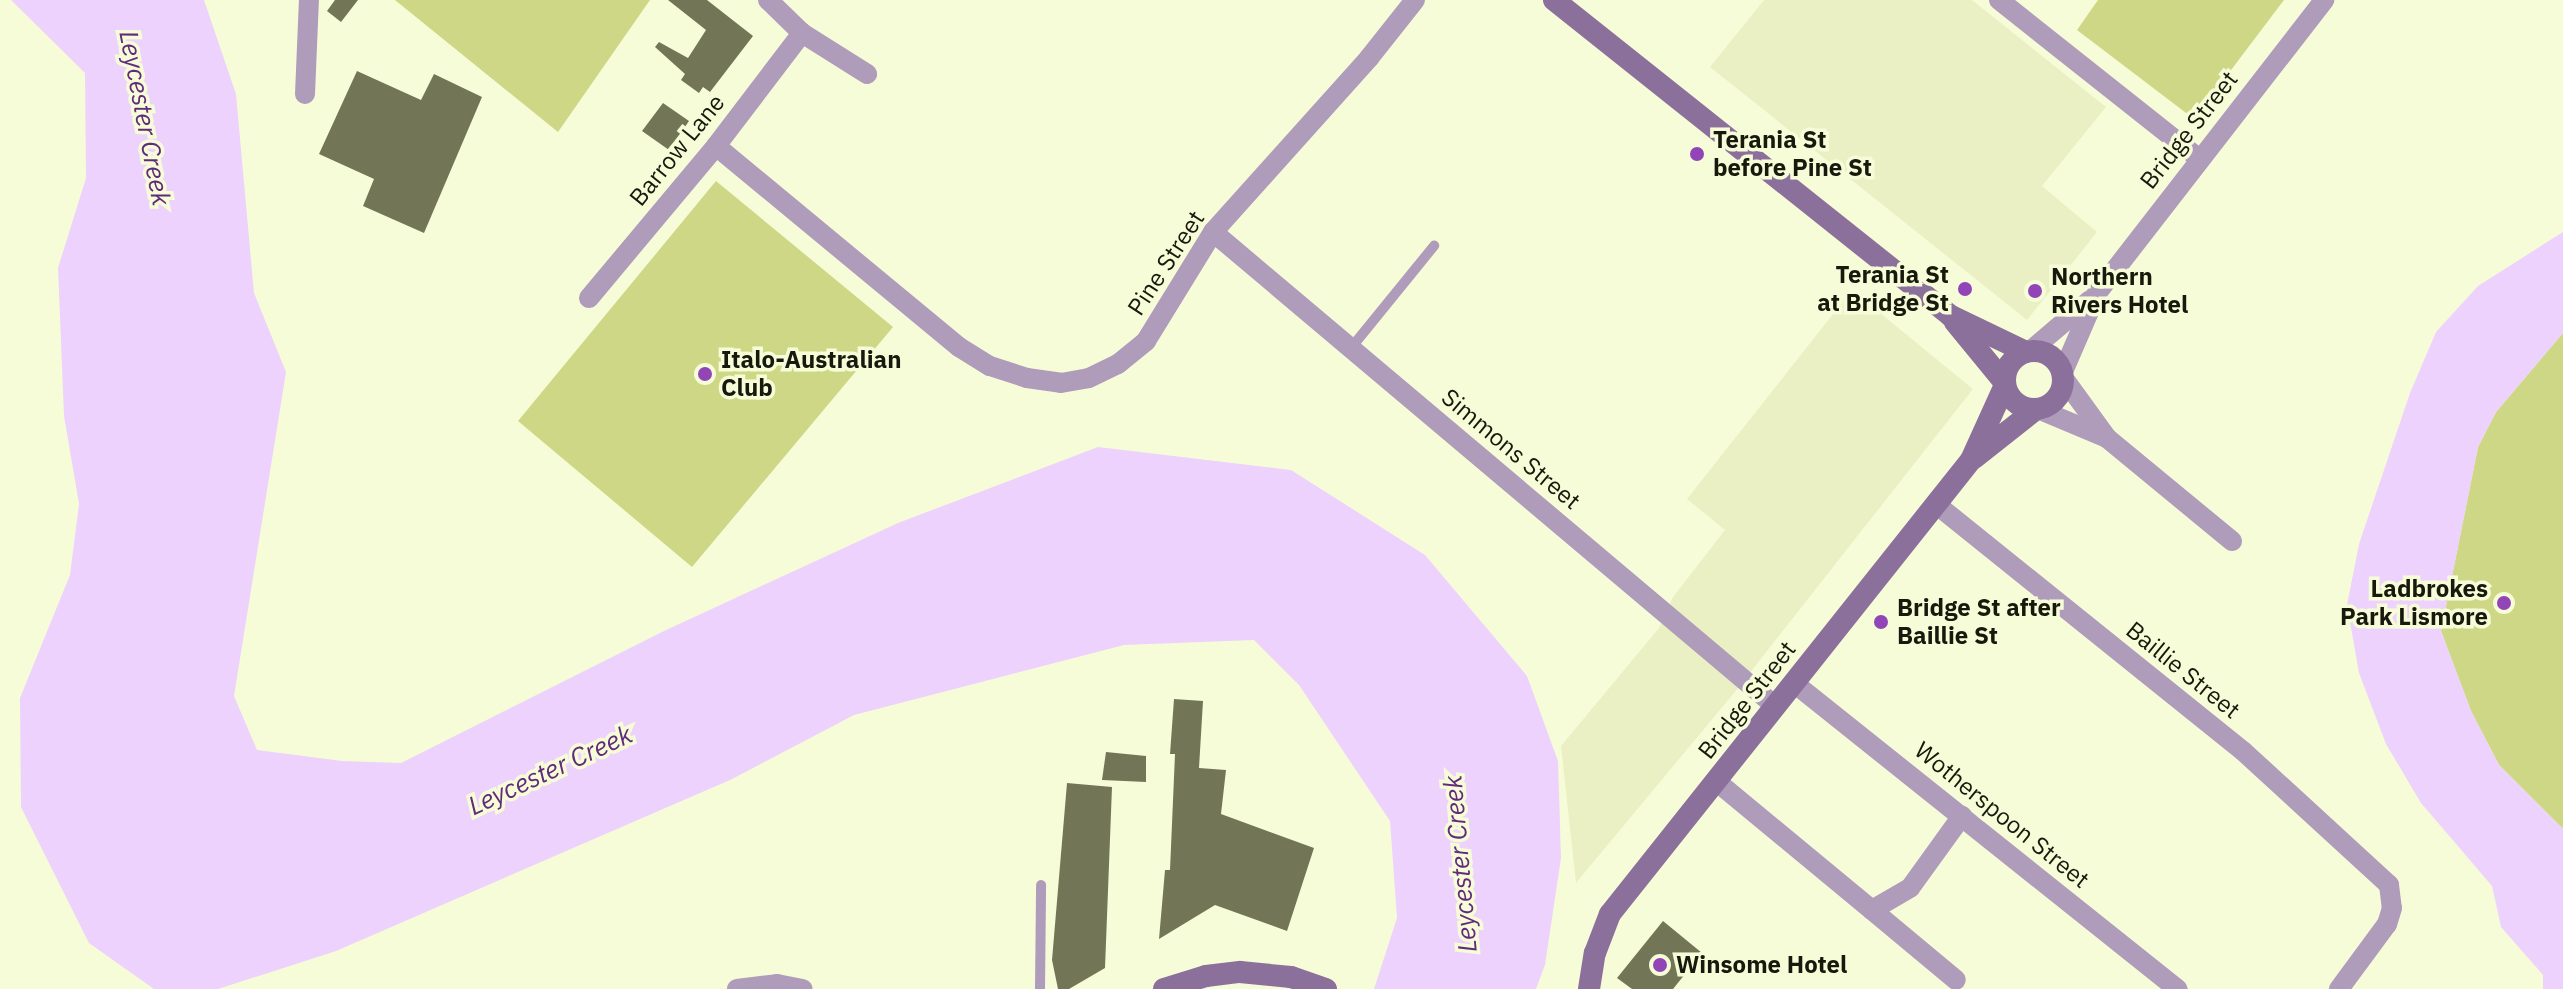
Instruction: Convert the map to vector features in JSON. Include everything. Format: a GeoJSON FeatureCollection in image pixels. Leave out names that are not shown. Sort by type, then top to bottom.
{"type":"FeatureCollection","features":[{"type":"Feature","properties":{"kind":"main road"},"geometry":{"type":"LineString","coordinates":[[1554,0],[1951,316],[2005,384],[2016,403],[2037,409],[2059,395],[2062,375],[2049,356],[2027,352],[1951,316]]}},
{"type":"Feature","properties":{"kind":"main road"},"geometry":{"type":"LineString","coordinates":[[2005,384],[2010,363],[2027,352]]}},
{"type":"Feature","properties":{"kind":"main road","name":"Bridge Street"},"geometry":{"type":"LineString","coordinates":[[1590,988],[1595,953],[1610,914],[1971,460],[2005,384]]}},
{"type":"Feature","properties":{"kind":"main road","name":"Bridge Street"},"geometry":{"type":"LineString","coordinates":[[1971,460],[2037,409]]}},
{"type":"Feature","properties":{"kind":"main road"},"geometry":{"type":"LineString","coordinates":[[1164,989],[1206,976],[1240,972],[1291,977],[1326,989]]}},
{"type":"Feature","properties":{"kind":"street"},"geometry":{"type":"LineString","coordinates":[[305,94],[309,0]]}},
{"type":"Feature","properties":{"kind":"street"},"geometry":{"type":"LineString","coordinates":[[768,0],[802,33],[867,74]]}},
{"type":"Feature","properties":{"kind":"street","name":"Pine Street"},"geometry":{"type":"LineString","coordinates":[[716,146],[959,347],[990,366],[1027,378],[1061,383],[1089,378],[1118,364],[1146,341],[1213,232],[1369,58],[1415,0]]}},
{"type":"Feature","properties":{"kind":"street"},"geometry":{"type":"LineString","coordinates":[[1999,0],[2198,158]]}},
{"type":"Feature","properties":{"kind":"street","name":"Bridge Street"},"geometry":{"type":"LineString","coordinates":[[2027,352],[2097,293],[2198,158],[2324,0]]}},
{"type":"Feature","properties":{"kind":"street","name":"Barrow Lane"},"geometry":{"type":"LineString","coordinates":[[589,298],[716,146],[802,33]]}},
{"type":"Feature","properties":{"kind":"street","name":"Simmons Street"},"geometry":{"type":"LineString","coordinates":[[1213,232],[1775,706]]}},
{"type":"Feature","properties":{"kind":"street","name":"Bridge Street"},"geometry":{"type":"LineString","coordinates":[[2062,375],[2097,293]]}},
{"type":"Feature","properties":{"kind":"street"},"geometry":{"type":"LineString","coordinates":[[2062,375],[2107,438],[2232,541]]}},
{"type":"Feature","properties":{"kind":"street"},"geometry":{"type":"LineString","coordinates":[[2037,409],[2107,438]]}},
{"type":"Feature","properties":{"kind":"street","name":"Baillie Street"},"geometry":{"type":"LineString","coordinates":[[1937,505],[2243,751],[2389,885],[2392,898],[2387,924],[2339,989]]}},
{"type":"Feature","properties":{"kind":"street","name":"Wotherspoon Street"},"geometry":{"type":"LineString","coordinates":[[1794,683],[2178,989]]}},
{"type":"Feature","properties":{"kind":"street"},"geometry":{"type":"LineString","coordinates":[[1716,781],[1956,980]]}},
{"type":"Feature","properties":{"kind":"street"},"geometry":{"type":"LineString","coordinates":[[1872,910],[1910,888],[1962,816]]}},
{"type":"Feature","properties":{"kind":"street"},"geometry":{"type":"LineString","coordinates":[[737,989],[777,984],[803,989]]}},
{"type":"Feature","properties":{"kind":"lane"},"geometry":{"type":"LineString","coordinates":[[1351,348],[1434,246]]}},
{"type":"Feature","properties":{"kind":"lane"},"geometry":{"type":"LineString","coordinates":[[1040,989],[1041,885]]}},
{"type":"Feature","properties":{"kind":"shaded area"},"geometry":{"type":"Polygon","coordinates":[[[1764,0],[1972,0],[2106,107],[2042,186],[2097,232],[2027,320],[1710,67],[1764,0]]]}},
{"type":"Feature","properties":{"kind":"shaded area"},"geometry":{"type":"Polygon","coordinates":[[[1852,290],[1973,389],[1734,693],[1576,883],[1561,746],[1659,628],[1673,597],[1725,530],[1687,499],[1852,290]]]}},
{"type":"Feature","properties":{"kind":"green space"},"geometry":{"type":"Polygon","coordinates":[[[395,0],[650,0],[558,132],[395,0]]]}},
{"type":"Feature","properties":{"kind":"green space"},"geometry":{"type":"Polygon","coordinates":[[[2098,0],[2284,0],[2194,119],[2077,30],[2098,0]]]}},
{"type":"Feature","properties":{"kind":"green space","name":"Italo-Australian Club"},"geometry":{"type":"Polygon","coordinates":[[[716,181],[893,327],[692,567],[518,421],[716,181]]]}},
{"type":"Feature","properties":{"kind":"green space","name":"Ladbrokes Park Lismore"},"geometry":{"type":"Polygon","coordinates":[[[2563,333],[2563,829],[2499,765],[2471,711],[2441,631],[2478,447],[2496,412],[2563,333]]]}},
{"type":"Feature","properties":{"kind":"water","name":"Leycester Creek"},"geometry":{"type":"Polygon","coordinates":[[[11,0],[204,0],[236,94],[254,293],[286,372],[234,696],[257,750],[342,761],[401,763],[664,631],[898,523],[1098,447],[1291,470],[1425,555],[1527,676],[1558,761],[1561,858],[1545,965],[1536,989],[1374,989],[1397,918],[1390,821],[1299,685],[1254,640],[1124,645],[854,715],[730,780],[336,951],[218,989],[154,989],[89,943],[21,807],[20,698],[70,575],[79,504],[64,416],[58,268],[86,178],[85,73],[11,0]]]}},
{"type":"Feature","properties":{"kind":"water"},"geometry":{"type":"Polygon","coordinates":[[[2563,232],[2563,333],[2496,412],[2478,447],[2441,631],[2471,711],[2499,765],[2563,829],[2563,989],[2543,989],[2543,975],[2501,927],[2492,886],[2421,803],[2386,744],[2359,673],[2347,605],[2359,544],[2410,393],[2436,332],[2478,286],[2563,232]]]}},
{"type":"Feature","properties":{"kind":"building"},"geometry":{"type":"Polygon","coordinates":[[[335,0],[358,0],[341,22],[327,11],[335,0]]]}},
{"type":"Feature","properties":{"kind":"building"},"geometry":{"type":"Polygon","coordinates":[[[668,0],[707,0],[753,36],[710,92],[703,87],[699,93],[681,80],[685,74],[655,47],[659,42],[688,58],[706,30],[668,0]]]}},
{"type":"Feature","properties":{"kind":"building"},"geometry":{"type":"Polygon","coordinates":[[[357,71],[421,100],[434,74],[482,97],[424,233],[363,206],[374,179],[319,154],[357,71]]]}},
{"type":"Feature","properties":{"kind":"building"},"geometry":{"type":"Polygon","coordinates":[[[663,103],[689,121],[669,150],[642,131],[663,103]]]}},
{"type":"Feature","properties":{"kind":"building"},"geometry":{"type":"Polygon","coordinates":[[[1174,699],[1203,701],[1199,768],[1226,770],[1221,814],[1314,848],[1287,931],[1215,905],[1159,939],[1165,870],[1170,870],[1175,754],[1170,754],[1174,699]]]}},
{"type":"Feature","properties":{"kind":"building"},"geometry":{"type":"Polygon","coordinates":[[[1106,752],[1146,756],[1146,782],[1102,780],[1106,752]]]}},
{"type":"Feature","properties":{"kind":"building"},"geometry":{"type":"Polygon","coordinates":[[[1067,783],[1112,787],[1105,968],[1069,989],[1058,989],[1052,960],[1067,783]]]}},
{"type":"Feature","properties":{"kind":"building","name":"Winsome Hotel"},"geometry":{"type":"Polygon","coordinates":[[[1663,921],[1702,953],[1673,989],[1632,989],[1617,978],[1663,921]]]}},
{"type":"Feature","properties":{"kind":"place","name":"Terania St before Pine St"},"geometry":{"type":"Point","coordinates":[1697,154]}},
{"type":"Feature","properties":{"kind":"place","name":"Terania St at Bridge St"},"geometry":{"type":"Point","coordinates":[1965,289]}},
{"type":"Feature","properties":{"kind":"place","name":"Northern Rivers Hotel"},"geometry":{"type":"Point","coordinates":[2035,291]}},
{"type":"Feature","properties":{"kind":"place","name":"Italo-Australian Club"},"geometry":{"type":"Point","coordinates":[705,374]}},
{"type":"Feature","properties":{"kind":"place","name":"Ladbrokes Park Lismore"},"geometry":{"type":"Point","coordinates":[2504,603]}},
{"type":"Feature","properties":{"kind":"place","name":"Bridge St after Baillie St"},"geometry":{"type":"Point","coordinates":[1881,622]}},
{"type":"Feature","properties":{"kind":"place","name":"Winsome Hotel"},"geometry":{"type":"Point","coordinates":[1660,965]}}]}
